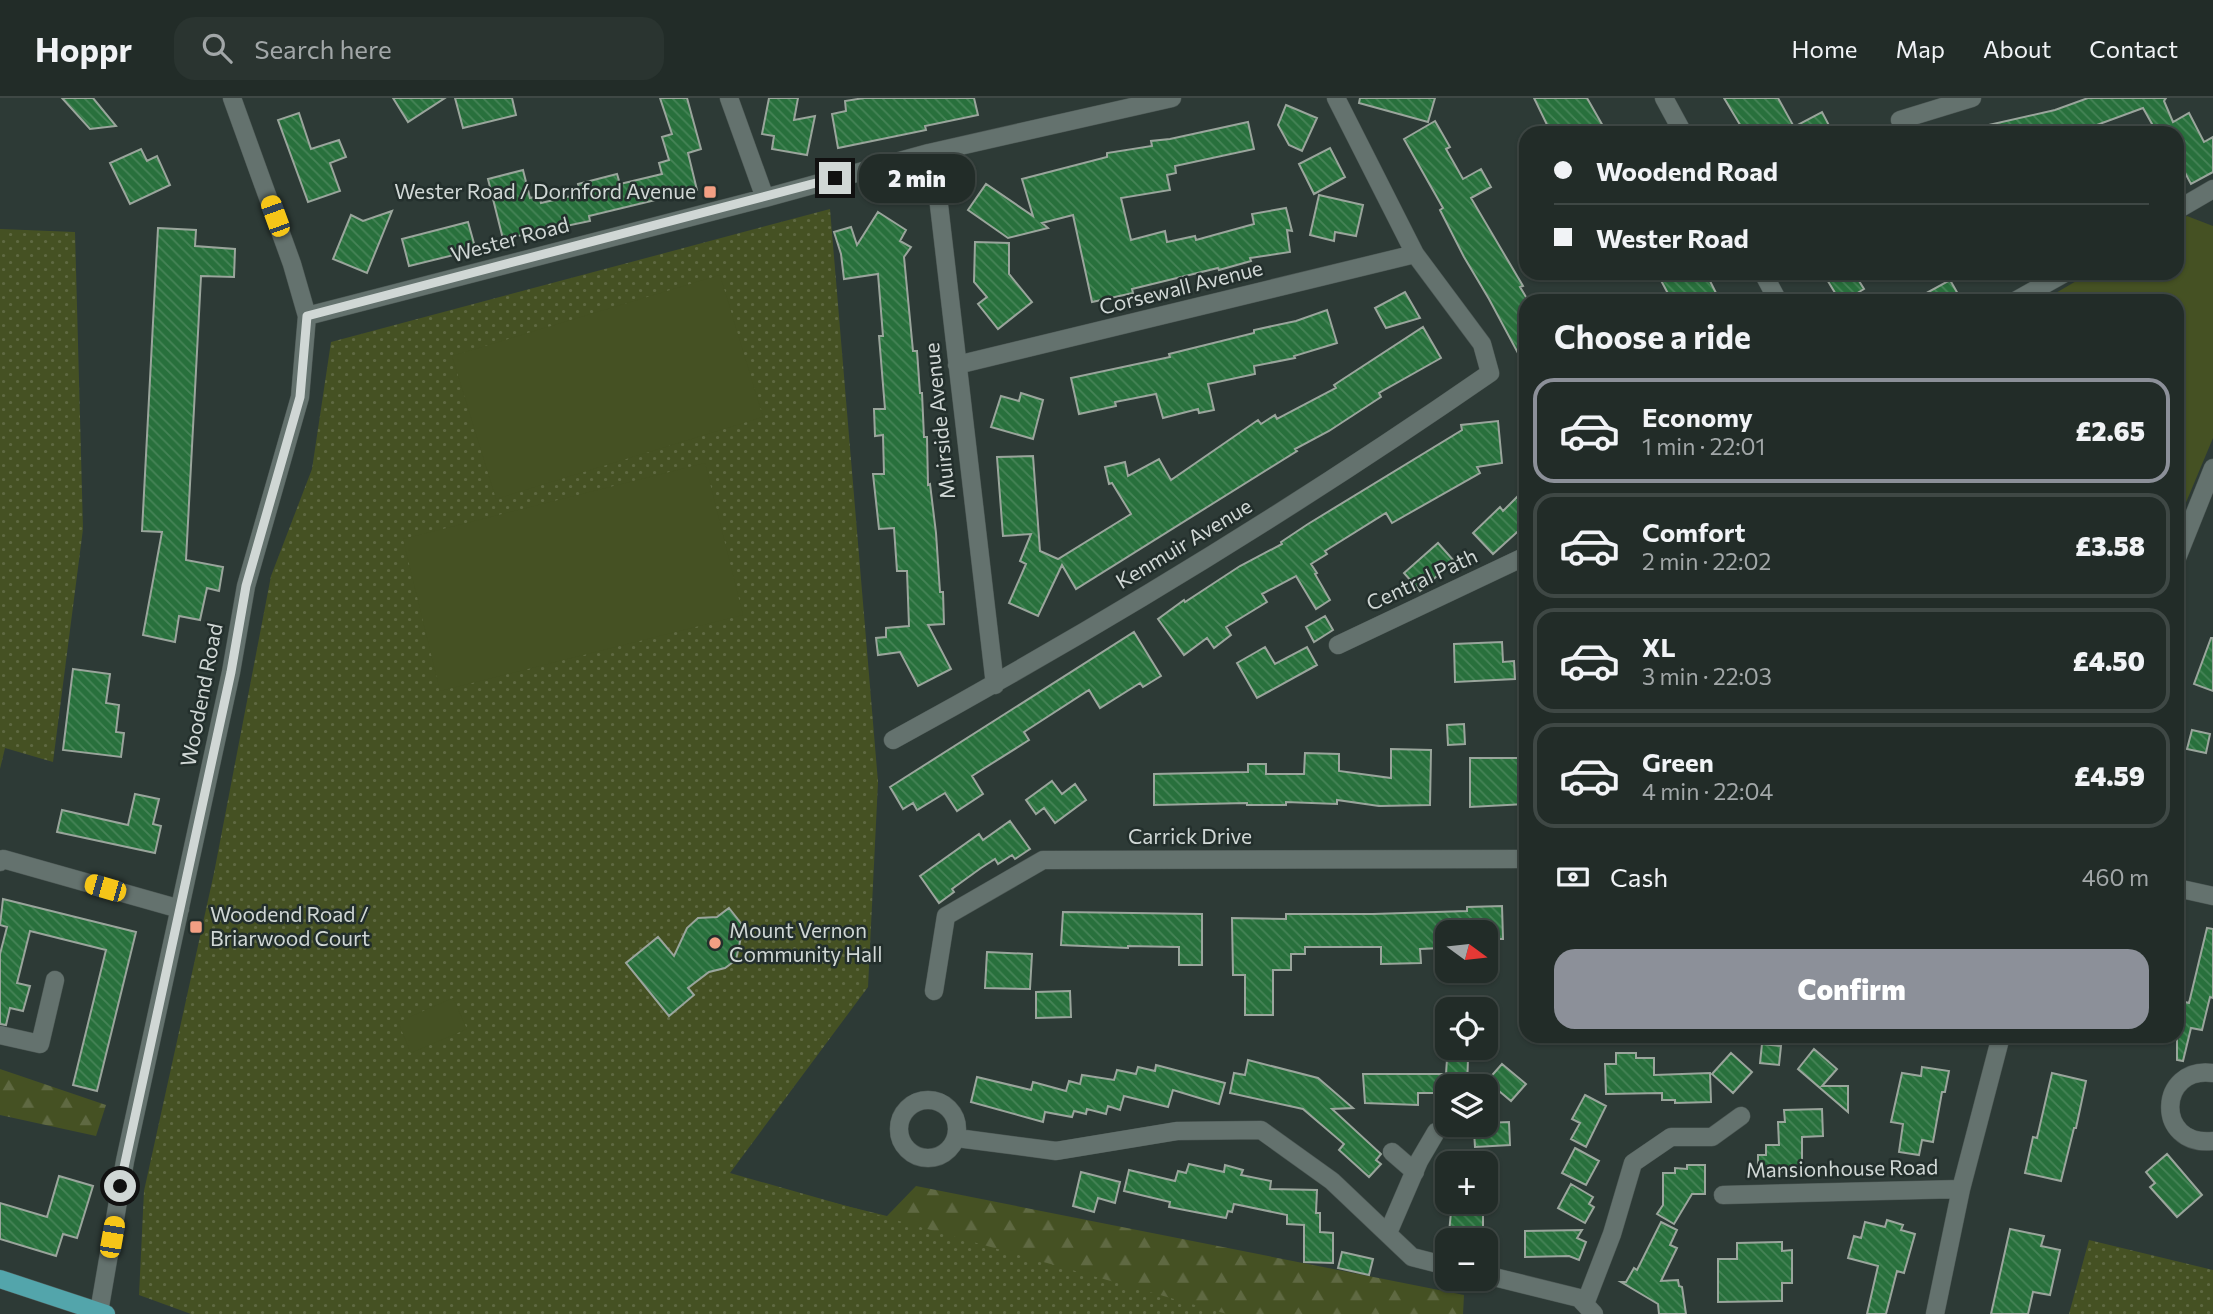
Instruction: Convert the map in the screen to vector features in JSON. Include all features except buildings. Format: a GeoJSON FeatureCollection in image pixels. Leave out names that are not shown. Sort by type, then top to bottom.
{"type":"FeatureCollection","features":[{"type":"Feature","properties":{"kind":"main road"},"geometry":{"type":"LineString","coordinates":[[0,1279],[102,1313]]}},
{"type":"Feature","properties":{"kind":"street","name":"Woodend Road"},"geometry":{"type":"LineString","coordinates":[[102,1313],[124,1161],[231,672],[246,586],[300,397],[307,316],[292,264],[232,98]]}},
{"type":"Feature","properties":{"kind":"street"},"geometry":{"type":"LineString","coordinates":[[729,98],[765,198]]}},
{"type":"Feature","properties":{"kind":"street"},"geometry":{"type":"LineString","coordinates":[[1336,98],[1415,254]]}},
{"type":"Feature","properties":{"kind":"street"},"geometry":{"type":"LineString","coordinates":[[1664,98],[1679,126]]}},
{"type":"Feature","properties":{"kind":"street"},"geometry":{"type":"LineString","coordinates":[[1900,120],[1972,98]]}},
{"type":"Feature","properties":{"kind":"street","name":"Wester Road"},"geometry":{"type":"LineString","coordinates":[[307,316],[929,153],[1166,99]]}},
{"type":"Feature","properties":{"kind":"street","name":"Muirside Avenue"},"geometry":{"type":"LineString","coordinates":[[929,153],[939,205],[995,685]]}},
{"type":"Feature","properties":{"kind":"street"},"geometry":{"type":"LineString","coordinates":[[2184,205],[2213,189]]}},
{"type":"Feature","properties":{"kind":"street","name":"Corsewall Avenue"},"geometry":{"type":"LineString","coordinates":[[957,365],[1415,254]]}},
{"type":"Feature","properties":{"kind":"street","name":"Kenmuir Avenue"},"geometry":{"type":"LineString","coordinates":[[893,740],[995,685],[1325,485],[1490,373],[1482,344],[1415,254]]}},
{"type":"Feature","properties":{"kind":"street"},"geometry":{"type":"LineString","coordinates":[[2028,294],[2052,280]]}},
{"type":"Feature","properties":{"kind":"street"},"geometry":{"type":"LineString","coordinates":[[2184,540],[2213,468]]}},
{"type":"Feature","properties":{"kind":"street","name":"Central Path"},"geometry":{"type":"LineString","coordinates":[[1338,645],[1519,559]]}},
{"type":"Feature","properties":{"kind":"street"},"geometry":{"type":"LineString","coordinates":[[0,862],[3,859],[180,909]]}},
{"type":"Feature","properties":{"kind":"street","name":"Carrick Drive"},"geometry":{"type":"LineString","coordinates":[[934,991],[946,916],[1043,860],[1519,859]]}},
{"type":"Feature","properties":{"kind":"street"},"geometry":{"type":"LineString","coordinates":[[2184,890],[2213,896]]}},
{"type":"Feature","properties":{"kind":"street"},"geometry":{"type":"LineString","coordinates":[[0,1035],[40,1044],[55,980]]}},
{"type":"Feature","properties":{"kind":"street","name":"Mansionhouse Road"},"geometry":{"type":"LineString","coordinates":[[1935,1314],[1961,1189],[1999,1043]]}},
{"type":"Feature","properties":{"kind":"street"},"geometry":{"type":"LineString","coordinates":[[2213,1073],[2190,1075],[2174,1090],[2170,1101],[2170,1113],[2181,1133],[2191,1140],[2213,1141]]}},
{"type":"Feature","properties":{"kind":"street"},"geometry":{"type":"LineString","coordinates":[[1589,1309],[1633,1163],[1671,1137],[1712,1137],[1741,1116]]}},
{"type":"Feature","properties":{"kind":"street"},"geometry":{"type":"LineString","coordinates":[[957,1138],[1056,1151],[1177,1131],[1261,1130],[1332,1181],[1412,1257],[1435,1263]]}},
{"type":"Feature","properties":{"kind":"street"},"geometry":{"type":"LineString","coordinates":[[1388,1233],[1435,1134]]}},
{"type":"Feature","properties":{"kind":"street"},"geometry":{"type":"LineString","coordinates":[[1392,1152],[1415,1172]]}},
{"type":"Feature","properties":{"kind":"street","name":"Mansionhouse Road"},"geometry":{"type":"LineString","coordinates":[[1723,1195],[1961,1189]]}},
{"type":"Feature","properties":{"kind":"street"},"geometry":{"type":"LineString","coordinates":[[1498,1278],[1579,1298],[1589,1309]]}},
{"type":"Feature","properties":{"kind":"green space"},"geometry":{"type":"Polygon","coordinates":[[[830,209],[878,782],[868,987],[730,1173],[1227,1314],[191,1314],[139,1295],[144,1191],[214,873],[271,576],[312,469],[331,342],[830,209]]]}},
{"type":"Feature","properties":{"kind":"green space"},"geometry":{"type":"Polygon","coordinates":[[[2187,216],[2213,226],[2213,438],[2184,507],[2184,294],[2054,294],[2078,280],[2184,280],[2184,218],[2187,216]]]}},
{"type":"Feature","properties":{"kind":"green space"},"geometry":{"type":"Polygon","coordinates":[[[0,229],[75,232],[83,529],[53,762],[5,748],[0,769],[0,229]]]}},
{"type":"Feature","properties":{"kind":"green space"},"geometry":{"type":"Polygon","coordinates":[[[720,275],[763,417],[496,499],[452,356],[720,275]]]}},
{"type":"Feature","properties":{"kind":"green space"},"geometry":{"type":"Polygon","coordinates":[[[705,463],[743,615],[440,691],[403,539],[705,463]]]}},
{"type":"Feature","properties":{"kind":"green space"},"geometry":{"type":"Polygon","coordinates":[[[453,998],[467,1029],[411,1053],[398,1022],[453,998]]]}},
{"type":"Feature","properties":{"kind":"green space"},"geometry":{"type":"Polygon","coordinates":[[[0,1069],[106,1105],[96,1136],[0,1115],[0,1069]]]}},
{"type":"Feature","properties":{"kind":"green space"},"geometry":{"type":"Polygon","coordinates":[[[720,1175],[887,1216],[916,1186],[1464,1295],[1463,1314],[513,1314],[720,1175]]]}},
{"type":"Feature","properties":{"kind":"green space"},"geometry":{"type":"Polygon","coordinates":[[[2089,1240],[2213,1270],[2213,1314],[2069,1314],[2089,1240]]]}},
{"type":"Feature","properties":{"kind":"place","name":"Wester Road / Dornford Avenue"},"geometry":{"type":"Point","coordinates":[710,192]}},
{"type":"Feature","properties":{"kind":"place","name":"Woodend Road / Briarwood Court"},"geometry":{"type":"Point","coordinates":[196,927]}},
{"type":"Feature","properties":{"kind":"place","name":"Mount Vernon Community Hall"},"geometry":{"type":"Point","coordinates":[715,943]}},
{"type":"Feature","properties":{"kind":"route"},"geometry":{"type":"LineString","coordinates":[[120,1186],[231,672],[246,586],[300,397],[307,316],[835,178]]}}]}
